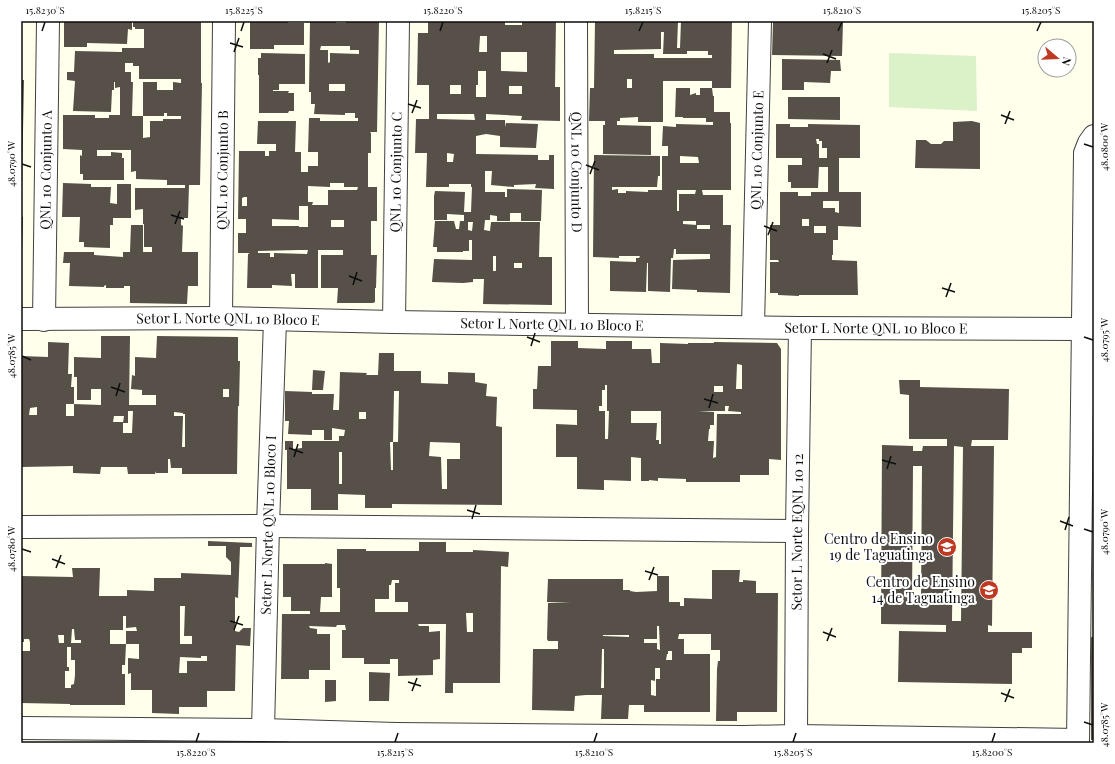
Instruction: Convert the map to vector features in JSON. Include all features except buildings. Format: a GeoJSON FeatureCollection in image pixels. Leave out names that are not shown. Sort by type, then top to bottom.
{"type":"FeatureCollection","features":[{"type":"Feature","properties":{"kind":"street","name":"QNL 10 Conjunto A"},"geometry":{"type":"LineString","coordinates":[[44,320],[48,21]]}},
{"type":"Feature","properties":{"kind":"street","name":"QNL 10 Conjunto B"},"geometry":{"type":"LineString","coordinates":[[221,318],[224,21]]}},
{"type":"Feature","properties":{"kind":"street","name":"QNL 10 Conjunto C"},"geometry":{"type":"LineString","coordinates":[[394,322],[398,21]]}},
{"type":"Feature","properties":{"kind":"street","name":"QNL 10 Conjunto D"},"geometry":{"type":"LineString","coordinates":[[576,21],[577,324]]}},
{"type":"Feature","properties":{"kind":"street","name":"QNL 10 Conjunto E"},"geometry":{"type":"LineString","coordinates":[[753,326],[760,21]]}},
{"type":"Feature","properties":{"kind":"street"},"geometry":{"type":"LineString","coordinates":[[35,733],[215,736],[263,730],[395,738],[743,740],[796,736],[864,740],[1078,742],[1087,546],[1082,329],[1085,153],[1089,142],[1094,136]]}},
{"type":"Feature","properties":{"kind":"street","name":"Setor L Norte QNL 10 Bloco E"},"geometry":{"type":"LineString","coordinates":[[21,319],[221,318],[800,328],[1082,329]]}},
{"type":"Feature","properties":{"kind":"street","name":"Setor L Norte QNL 10 Bloco I"},"geometry":{"type":"LineString","coordinates":[[263,730],[274,320]]}},
{"type":"Feature","properties":{"kind":"street","name":"Setor L Norte EQNL 10 12"},"geometry":{"type":"LineString","coordinates":[[796,736],[800,328]]}},
{"type":"Feature","properties":{"kind":"street"},"geometry":{"type":"LineString","coordinates":[[21,527],[268,526],[797,531]]}},
{"type":"Feature","properties":{"kind":"green space"},"geometry":{"type":"Polygon","coordinates":[[[889,53],[976,56],[977,111],[889,107],[889,53]]]}},
{"type":"Feature","properties":{"kind":"place","name":"Centro de Ensino 19 de Taguatinga"},"geometry":{"type":"Point","coordinates":[947,547]}},
{"type":"Feature","properties":{"kind":"place","name":"Centro de Ensino 14 de Taguatinga"},"geometry":{"type":"Point","coordinates":[989,590]}}]}
